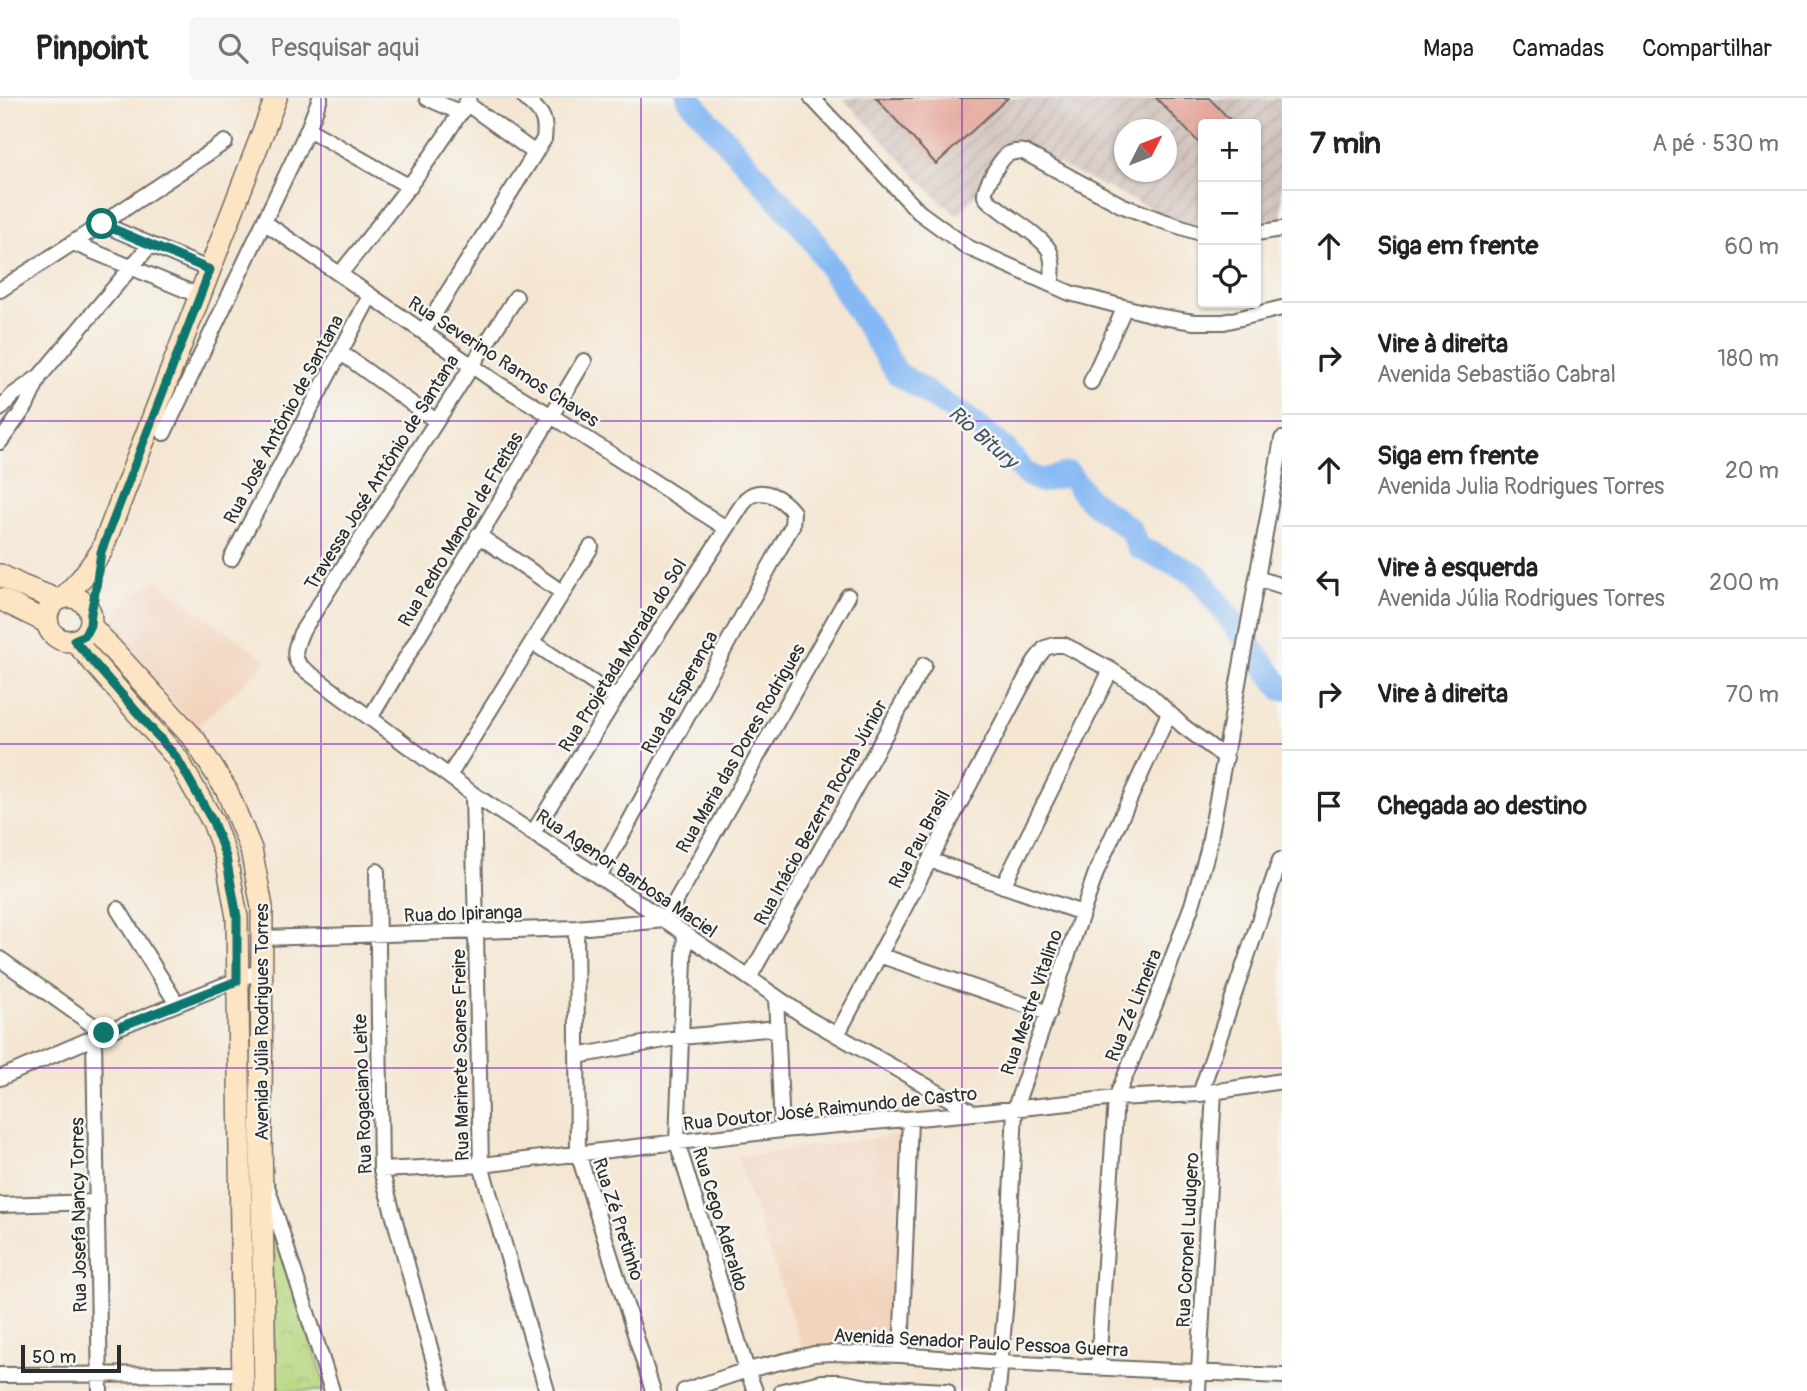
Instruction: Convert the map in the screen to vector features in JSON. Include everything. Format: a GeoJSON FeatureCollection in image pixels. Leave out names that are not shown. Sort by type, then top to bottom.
{"type":"FeatureCollection","features":[{"type":"Feature","properties":{"kind":"main road"},"geometry":{"type":"LineString","coordinates":[[0,599],[48,623],[55,635],[61,639],[74,640],[85,635],[91,619],[101,552],[276,98]]}},
{"type":"Feature","properties":{"kind":"main road"},"geometry":{"type":"LineString","coordinates":[[48,623],[49,610],[81,579],[101,552]]}},
{"type":"Feature","properties":{"kind":"main road"},"geometry":{"type":"LineString","coordinates":[[0,575],[22,586],[61,598],[71,596],[83,601],[91,619]]}},
{"type":"Feature","properties":{"kind":"main road","name":"Avenida Júlia Rodrigues Torres"},"geometry":{"type":"LineString","coordinates":[[91,619],[197,743],[227,791],[251,849],[262,913],[262,970],[250,1135],[243,1382]]}},
{"type":"Feature","properties":{"kind":"main road","name":"Avenida Júlia Rodrigues Torres"},"geometry":{"type":"LineString","coordinates":[[74,640],[177,758],[213,822],[226,857],[237,917],[237,981],[250,1135],[263,1171],[265,1391]]}},
{"type":"Feature","properties":{"kind":"main road"},"geometry":{"type":"LineString","coordinates":[[177,758],[197,743]]}},
{"type":"Feature","properties":{"kind":"main road"},"geometry":{"type":"LineString","coordinates":[[237,917],[262,913]]}},
{"type":"Feature","properties":{"kind":"street"},"geometry":{"type":"LineString","coordinates":[[164,433],[308,129],[320,98]]}},
{"type":"Feature","properties":{"kind":"street"},"geometry":{"type":"LineString","coordinates":[[427,98],[465,105],[535,153]]}},
{"type":"Feature","properties":{"kind":"street"},"geometry":{"type":"LineString","coordinates":[[423,331],[544,139],[545,123],[541,112],[525,98]]}},
{"type":"Feature","properties":{"kind":"street"},"geometry":{"type":"LineString","coordinates":[[812,98],[919,212],[967,247],[1070,293],[1161,317],[1195,322],[1224,322],[1282,308]]}},
{"type":"Feature","properties":{"kind":"street"},"geometry":{"type":"LineString","coordinates":[[340,274],[410,187],[465,105]]}},
{"type":"Feature","properties":{"kind":"street"},"geometry":{"type":"LineString","coordinates":[[308,129],[410,187]]}},
{"type":"Feature","properties":{"kind":"street"},"geometry":{"type":"LineString","coordinates":[[0,290],[225,142]]}},
{"type":"Feature","properties":{"kind":"street"},"geometry":{"type":"LineString","coordinates":[[1052,279],[1049,250],[1019,221],[1000,210],[985,196],[985,188],[1001,162],[1007,155],[1019,151],[1121,205],[1198,232]]}},
{"type":"Feature","properties":{"kind":"street","name":"Rua Severino Ramos Chaves"},"geometry":{"type":"LineString","coordinates":[[264,222],[472,365],[726,528]]}},
{"type":"Feature","properties":{"kind":"street"},"geometry":{"type":"LineString","coordinates":[[102,224],[149,245],[204,285],[227,298]]}},
{"type":"Feature","properties":{"kind":"street"},"geometry":{"type":"LineString","coordinates":[[1261,232],[1282,229]]}},
{"type":"Feature","properties":{"kind":"street"},"geometry":{"type":"LineString","coordinates":[[74,243],[132,267],[204,285]]}},
{"type":"Feature","properties":{"kind":"street"},"geometry":{"type":"LineString","coordinates":[[0,442],[26,405],[40,376],[149,245]]}},
{"type":"Feature","properties":{"kind":"street","name":"Rua José Antônio de Santana"},"geometry":{"type":"LineString","coordinates":[[231,559],[370,296]]}},
{"type":"Feature","properties":{"kind":"street","name":"Travessa José Antônio de Santana"},"geometry":{"type":"LineString","coordinates":[[302,633],[516,297]]}},
{"type":"Feature","properties":{"kind":"street"},"geometry":{"type":"LineString","coordinates":[[1091,382],[1125,307]]}},
{"type":"Feature","properties":{"kind":"street"},"geometry":{"type":"LineString","coordinates":[[340,352],[436,421]]}},
{"type":"Feature","properties":{"kind":"street","name":"Rua Pedro Manoel de Freitas"},"geometry":{"type":"LineString","coordinates":[[370,718],[584,361]]}},
{"type":"Feature","properties":{"kind":"street"},"geometry":{"type":"LineString","coordinates":[[0,409],[13,395],[40,376]]}},
{"type":"Feature","properties":{"kind":"street","name":"Rua Zé Limeira"},"geometry":{"type":"LineString","coordinates":[[1098,1367],[1116,1098],[1192,905],[1208,850],[1282,439]]}},
{"type":"Feature","properties":{"kind":"street","name":"Rua da Esperança"},"geometry":{"type":"LineString","coordinates":[[599,877],[792,526],[793,513],[785,503],[763,492],[753,493],[746,499]]}},
{"type":"Feature","properties":{"kind":"street","name":"Rua Projetada Morada do Sol"},"geometry":{"type":"LineString","coordinates":[[533,833],[616,698],[746,499]]}},
{"type":"Feature","properties":{"kind":"street"},"geometry":{"type":"LineString","coordinates":[[478,535],[563,593]]}},
{"type":"Feature","properties":{"kind":"street"},"geometry":{"type":"LineString","coordinates":[[449,775],[591,547]]}},
{"type":"Feature","properties":{"kind":"street"},"geometry":{"type":"LineString","coordinates":[[1257,578],[1282,586]]}},
{"type":"Feature","properties":{"kind":"street","name":"Rua Maria das Dores Rodrigues"},"geometry":{"type":"LineString","coordinates":[[665,920],[848,596]]}},
{"type":"Feature","properties":{"kind":"street","name":"Rua Agenor Barbosa Maciel"},"geometry":{"type":"LineString","coordinates":[[302,633],[294,654],[295,661],[301,667],[473,793],[807,1018],[974,1113]]}},
{"type":"Feature","properties":{"kind":"street"},"geometry":{"type":"LineString","coordinates":[[532,642],[616,698]]}},
{"type":"Feature","properties":{"kind":"street","name":"Rua Pau Brasil"},"geometry":{"type":"LineString","coordinates":[[836,1035],[1035,661],[1045,648],[1064,645],[1111,670]]}},
{"type":"Feature","properties":{"kind":"street","name":"Rua Inácio Bezerra Rocha Júnior"},"geometry":{"type":"LineString","coordinates":[[749,978],[924,665]]}},
{"type":"Feature","properties":{"kind":"street"},"geometry":{"type":"LineString","coordinates":[[1003,886],[1111,670],[1150,695],[1183,726],[1226,758]]}},
{"type":"Feature","properties":{"kind":"street","name":"Rua Mestre Vitalino"},"geometry":{"type":"LineString","coordinates":[[998,1391],[1007,1287],[1015,1108],[1097,870],[1169,713]]}},
{"type":"Feature","properties":{"kind":"street","name":"Rua Marinete Soares Freire"},"geometry":{"type":"LineString","coordinates":[[473,793],[481,1165],[547,1391]]}},
{"type":"Feature","properties":{"kind":"street"},"geometry":{"type":"LineString","coordinates":[[930,860],[1082,913]]}},
{"type":"Feature","properties":{"kind":"street","name":"Rua Coronel Ludugero"},"geometry":{"type":"LineString","coordinates":[[1198,1391],[1207,1092],[1280,860]]}},
{"type":"Feature","properties":{"kind":"street","name":"Rua Rogaciano Leite"},"geometry":{"type":"LineString","coordinates":[[377,871],[381,1170],[442,1391]]}},
{"type":"Feature","properties":{"kind":"street"},"geometry":{"type":"LineString","coordinates":[[118,909],[177,1004]]}},
{"type":"Feature","properties":{"kind":"street","name":"Rua do Ipiranga"},"geometry":{"type":"LineString","coordinates":[[262,938],[576,928],[665,920]]}},
{"type":"Feature","properties":{"kind":"street","name":"Rua Zé Pretinho"},"geometry":{"type":"LineString","coordinates":[[576,928],[578,1153],[653,1391]]}},
{"type":"Feature","properties":{"kind":"street","name":"Rua Cego Aderaldo"},"geometry":{"type":"LineString","coordinates":[[685,934],[677,1142],[754,1389]]}},
{"type":"Feature","properties":{"kind":"street"},"geometry":{"type":"LineString","coordinates":[[879,955],[1049,1013]]}},
{"type":"Feature","properties":{"kind":"street"},"geometry":{"type":"LineString","coordinates":[[0,959],[99,1036]]}},
{"type":"Feature","properties":{"kind":"street"},"geometry":{"type":"LineString","coordinates":[[0,1078],[262,970]]}},
{"type":"Feature","properties":{"kind":"street"},"geometry":{"type":"LineString","coordinates":[[776,997],[782,1130]]}},
{"type":"Feature","properties":{"kind":"street"},"geometry":{"type":"LineString","coordinates":[[577,1056],[681,1037],[777,1028]]}},
{"type":"Feature","properties":{"kind":"street","name":"Rua Josefa Nancy Torres"},"geometry":{"type":"LineString","coordinates":[[99,1036],[97,1202],[100,1391]]}},
{"type":"Feature","properties":{"kind":"street","name":"Rua Doutor José Raimundo de Castro"},"geometry":{"type":"LineString","coordinates":[[381,1170],[481,1165],[782,1130],[1116,1098],[1207,1092],[1282,1081]]}},
{"type":"Feature","properties":{"kind":"street"},"geometry":{"type":"LineString","coordinates":[[901,1355],[910,1119]]}},
{"type":"Feature","properties":{"kind":"street"},"geometry":{"type":"LineString","coordinates":[[263,1171],[332,1391]]}},
{"type":"Feature","properties":{"kind":"street"},"geometry":{"type":"LineString","coordinates":[[0,1205],[97,1202]]}},
{"type":"Feature","properties":{"kind":"street","name":"Avenida Senador Paulo Pessoa Guerra"},"geometry":{"type":"LineString","coordinates":[[684,1391],[747,1370],[814,1354],[849,1353],[1282,1376]]}},
{"type":"Feature","properties":{"kind":"street"},"geometry":{"type":"LineString","coordinates":[[0,1376],[100,1375],[243,1382]]}},
{"type":"Feature","properties":{"kind":"street"},"geometry":{"type":"LineString","coordinates":[[782,1391],[822,1382],[840,1382],[870,1389],[947,1391]]}},
{"type":"Feature","properties":{"kind":"shaded area"},"geometry":{"type":"Polygon","coordinates":[[[843,98],[1282,98],[1282,221],[1261,226],[1261,119],[1198,119],[1198,225],[1179,222],[1019,146],[958,215],[938,199],[843,98]]]}},
{"type":"Feature","properties":{"kind":"shaded area"},"geometry":{"type":"Polygon","coordinates":[[[157,581],[268,661],[196,728],[105,623],[133,594],[157,581]]]}},
{"type":"Feature","properties":{"kind":"shaded area"},"geometry":{"type":"Polygon","coordinates":[[[897,1135],[899,1358],[801,1345],[737,1157],[897,1135]]]}},
{"type":"Feature","properties":{"kind":"green space"},"geometry":{"type":"Polygon","coordinates":[[[268,1211],[328,1391],[275,1391],[268,1211]]]}},
{"type":"Feature","properties":{"kind":"building"},"geometry":{"type":"Polygon","coordinates":[[[876,98],[1008,98],[936,164],[876,98]]]}},
{"type":"Feature","properties":{"kind":"building"},"geometry":{"type":"Polygon","coordinates":[[[1156,98],[1209,98],[1229,119],[1198,119],[1198,142],[1156,98]]]}},
{"type":"Feature","properties":{"kind":"waterway","name":"Rio Bitury"},"geometry":{"type":"LineString","coordinates":[[688,98],[809,234],[897,373],[972,422],[1005,449],[1025,473],[1041,481],[1069,474],[1089,500],[1130,529],[1138,547],[1197,575],[1282,689]]}},
{"type":"Feature","properties":{"kind":"route"},"geometry":{"type":"LineString","coordinates":[[102,224],[210,270],[101,552],[90,625],[85,635],[74,640],[177,758],[213,822],[226,857],[237,917],[237,981],[104,1033]]}}]}
